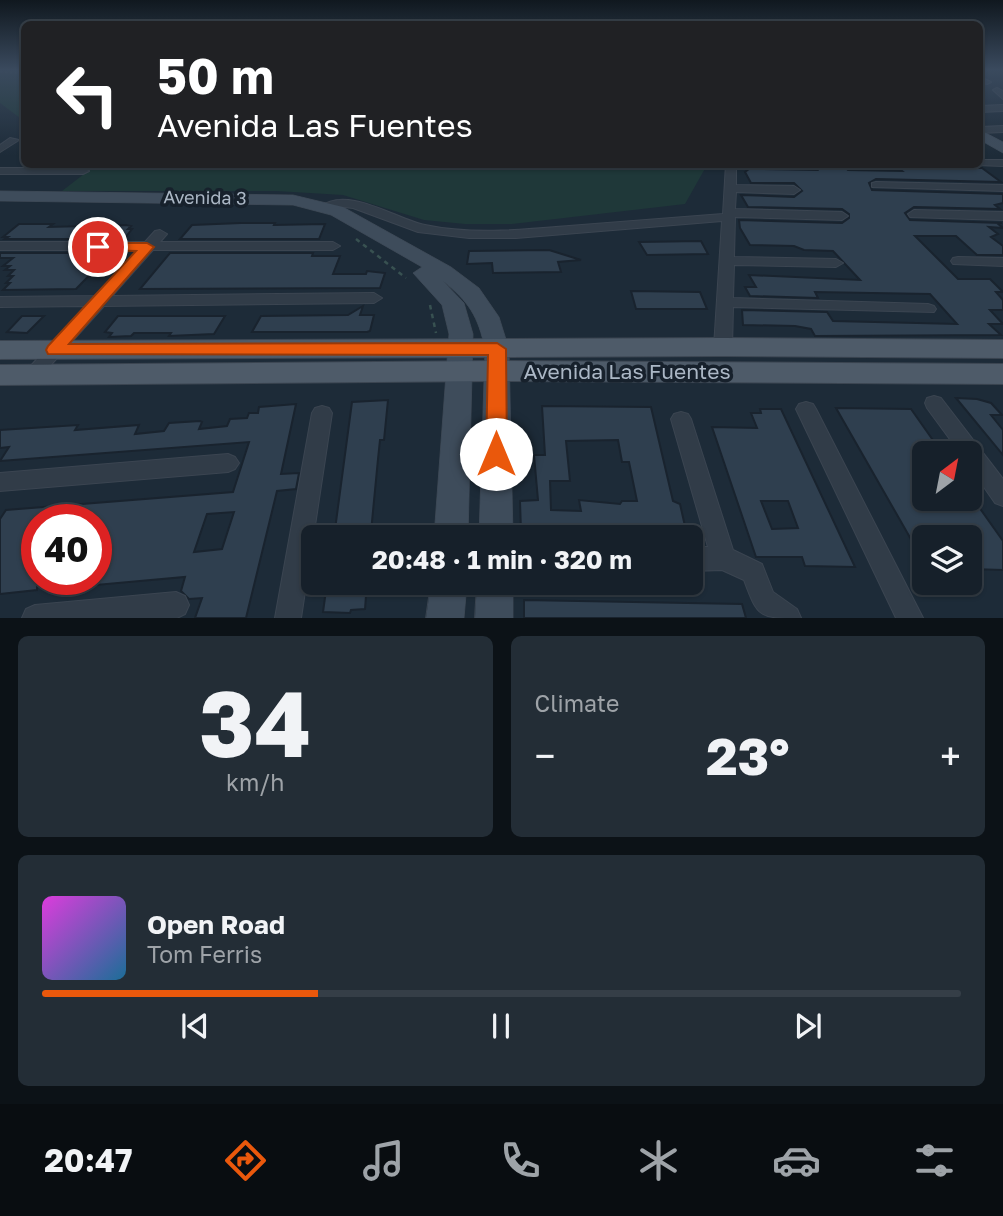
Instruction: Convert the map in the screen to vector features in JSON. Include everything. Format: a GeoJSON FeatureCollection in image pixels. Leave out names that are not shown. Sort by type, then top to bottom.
{"type":"FeatureCollection","features":[{"type":"Feature","properties":{"kind":"main road"},"geometry":{"type":"LineString","coordinates":[[983,136],[1003,149]]}},
{"type":"Feature","properties":{"kind":"main road","name":"Avenida Las Fuentes"},"geometry":{"type":"LineString","coordinates":[[497,360],[723,347],[1003,349]]}},
{"type":"Feature","properties":{"kind":"main road","name":"Avenida Las Fuentes"},"geometry":{"type":"LineString","coordinates":[[0,350],[1003,374]]}},
{"type":"Feature","properties":{"kind":"main road","name":"Avenida Las Fuentes"},"geometry":{"type":"LineString","coordinates":[[0,375],[460,360]]}},
{"type":"Feature","properties":{"kind":"street"},"geometry":{"type":"LineString","coordinates":[[983,109],[1003,108]]}},
{"type":"Feature","properties":{"kind":"street"},"geometry":{"type":"LineString","coordinates":[[983,134],[1003,129]]}},
{"type":"Feature","properties":{"kind":"street"},"geometry":{"type":"LineString","coordinates":[[0,149],[14,140]]}},
{"type":"Feature","properties":{"kind":"street"},"geometry":{"type":"LineString","coordinates":[[983,163],[1003,163]]}},
{"type":"Feature","properties":{"kind":"street"},"geometry":{"type":"LineString","coordinates":[[723,347],[731,168]]}},
{"type":"Feature","properties":{"kind":"street"},"geometry":{"type":"LineString","coordinates":[[0,171],[83,171]]}},
{"type":"Feature","properties":{"kind":"street"},"geometry":{"type":"LineString","coordinates":[[876,185],[1003,188]]}},
{"type":"Feature","properties":{"kind":"street"},"geometry":{"type":"LineString","coordinates":[[731,188],[794,190]]}},
{"type":"Feature","properties":{"kind":"street","name":"Avenida 3"},"geometry":{"type":"LineString","coordinates":[[0,196],[274,198],[326,207],[362,224],[399,248],[453,303],[461,334],[453,525]]}},
{"type":"Feature","properties":{"kind":"street"},"geometry":{"type":"LineString","coordinates":[[326,207],[344,203],[356,205],[423,229],[468,234],[544,232],[729,215],[842,216]]}},
{"type":"Feature","properties":{"kind":"street"},"geometry":{"type":"LineString","coordinates":[[914,214],[1003,216]]}},
{"type":"Feature","properties":{"kind":"street"},"geometry":{"type":"LineString","coordinates":[[33,374],[160,234]]}},
{"type":"Feature","properties":{"kind":"street"},"geometry":{"type":"LineString","coordinates":[[0,246],[333,246]]}},
{"type":"Feature","properties":{"kind":"street"},"geometry":{"type":"LineString","coordinates":[[727,261],[836,263]]}},
{"type":"Feature","properties":{"kind":"street"},"geometry":{"type":"LineString","coordinates":[[958,261],[1003,262]]}},
{"type":"Feature","properties":{"kind":"street","name":"Avenida 3"},"geometry":{"type":"LineString","coordinates":[[445,294],[471,293],[491,322],[497,360],[495,525]]}},
{"type":"Feature","properties":{"kind":"street"},"geometry":{"type":"LineString","coordinates":[[0,302],[374,298]]}},
{"type":"Feature","properties":{"kind":"street"},"geometry":{"type":"LineString","coordinates":[[726,302],[928,310]]}},
{"type":"Feature","properties":{"kind":"street"},"geometry":{"type":"LineString","coordinates":[[934,403],[1003,496]]}},
{"type":"Feature","properties":{"kind":"street"},"geometry":{"type":"LineString","coordinates":[[806,409],[909,618]]}},
{"type":"Feature","properties":{"kind":"street"},"geometry":{"type":"LineString","coordinates":[[288,618],[322,413]]}},
{"type":"Feature","properties":{"kind":"street"},"geometry":{"type":"LineString","coordinates":[[681,419],[723,558]]}},
{"type":"Feature","properties":{"kind":"street"},"geometry":{"type":"LineString","coordinates":[[0,482],[228,463]]}},
{"type":"Feature","properties":{"kind":"street"},"geometry":{"type":"LineString","coordinates":[[703,559],[723,558],[753,572],[764,601],[788,618]]}},
{"type":"Feature","properties":{"kind":"street"},"geometry":{"type":"LineString","coordinates":[[445,618],[448,595]]}},
{"type":"Feature","properties":{"kind":"street"},"geometry":{"type":"LineString","coordinates":[[494,618],[495,595]]}},
{"type":"Feature","properties":{"kind":"street"},"geometry":{"type":"LineString","coordinates":[[34,618],[176,605]]}},
{"type":"Feature","properties":{"kind":"path"},"geometry":{"type":"LineString","coordinates":[[355,239],[407,278]]}},
{"type":"Feature","properties":{"kind":"path"},"geometry":{"type":"LineString","coordinates":[[431,341],[437,335],[445,294]]}},
{"type":"Feature","properties":{"kind":"green space"},"geometry":{"type":"Polygon","coordinates":[[[0,98],[21,98],[21,119],[0,103],[0,98]]]}},
{"type":"Feature","properties":{"kind":"green space"},"geometry":{"type":"Polygon","coordinates":[[[92,168],[705,168],[685,204],[512,224],[465,224],[424,220],[343,195],[276,191],[62,191],[92,168]]]}},
{"type":"Feature","properties":{"kind":"building"},"geometry":{"type":"Polygon","coordinates":[[[748,168],[817,170],[815,168],[902,171],[898,168],[982,168],[1001,182],[876,179],[869,183],[872,190],[1003,194],[1003,203],[995,205],[1000,209],[914,207],[905,213],[910,220],[1002,223],[997,223],[1003,228],[989,227],[998,234],[991,237],[1003,246],[1003,255],[977,255],[956,236],[915,236],[958,279],[990,279],[1003,292],[996,292],[1003,300],[1003,310],[990,310],[1003,324],[989,324],[1001,335],[815,336],[811,329],[795,326],[743,325],[742,310],[827,312],[833,321],[957,324],[930,294],[815,292],[818,298],[750,296],[745,287],[756,287],[749,275],[860,280],[833,251],[804,250],[794,246],[750,245],[740,228],[739,220],[842,223],[849,218],[849,214],[842,209],[748,207],[741,195],[794,197],[802,191],[794,183],[751,183],[745,172],[748,168]]]}},
{"type":"Feature","properties":{"kind":"building"},"geometry":{"type":"Polygon","coordinates":[[[19,224],[53,224],[49,227],[126,225],[131,226],[128,229],[132,229],[124,239],[3,237],[19,224]]]}},
{"type":"Feature","properties":{"kind":"building"},"geometry":{"type":"Polygon","coordinates":[[[325,224],[319,239],[180,239],[192,225],[325,224]]]}},
{"type":"Feature","properties":{"kind":"building"},"geometry":{"type":"Polygon","coordinates":[[[701,241],[708,254],[647,255],[639,242],[701,241]]]}},
{"type":"Feature","properties":{"kind":"building"},"geometry":{"type":"Polygon","coordinates":[[[549,250],[581,260],[558,262],[561,272],[493,273],[492,263],[467,264],[469,251],[549,250]]]}},
{"type":"Feature","properties":{"kind":"building"},"geometry":{"type":"Polygon","coordinates":[[[0,253],[111,253],[76,289],[3,290],[10,283],[6,283],[13,276],[8,276],[14,270],[5,270],[10,266],[3,266],[13,258],[0,258],[0,253]]]}},
{"type":"Feature","properties":{"kind":"building"},"geometry":{"type":"Polygon","coordinates":[[[170,253],[313,253],[312,256],[340,256],[333,274],[366,274],[367,271],[385,273],[380,288],[140,289],[170,253]]]}},
{"type":"Feature","properties":{"kind":"building"},"geometry":{"type":"Polygon","coordinates":[[[631,291],[700,292],[707,309],[636,309],[631,291]]]}},
{"type":"Feature","properties":{"kind":"building"},"geometry":{"type":"Polygon","coordinates":[[[363,306],[360,315],[374,315],[370,331],[367,332],[252,332],[261,316],[348,315],[363,306]]]}},
{"type":"Feature","properties":{"kind":"building"},"geometry":{"type":"Polygon","coordinates":[[[22,316],[44,316],[27,333],[7,332],[22,316]]]}},
{"type":"Feature","properties":{"kind":"building"},"geometry":{"type":"Polygon","coordinates":[[[118,316],[225,316],[214,334],[169,336],[171,333],[134,333],[131,336],[109,337],[112,333],[105,332],[118,316]]]}},
{"type":"Feature","properties":{"kind":"building"},"geometry":{"type":"Polygon","coordinates":[[[956,398],[991,403],[1002,415],[991,415],[1003,430],[1003,455],[956,398]]]}},
{"type":"Feature","properties":{"kind":"building"},"geometry":{"type":"Polygon","coordinates":[[[388,400],[384,440],[380,440],[372,525],[336,525],[352,402],[388,400]]]}},
{"type":"Feature","properties":{"kind":"building"},"geometry":{"type":"Polygon","coordinates":[[[296,404],[281,474],[299,473],[296,489],[277,491],[246,618],[195,618],[202,598],[189,599],[181,591],[185,577],[112,584],[112,504],[82,504],[233,492],[249,442],[0,461],[9,447],[0,448],[0,430],[78,425],[75,430],[139,425],[135,434],[164,431],[169,423],[200,421],[202,422],[199,429],[227,426],[230,419],[247,418],[249,413],[258,413],[259,407],[296,404]],[[234,512],[207,514],[194,552],[222,549],[234,512]]]}},
{"type":"Feature","properties":{"kind":"building"},"geometry":{"type":"Polygon","coordinates":[[[542,406],[651,407],[673,501],[680,504],[685,525],[521,525],[520,501],[538,500],[534,455],[545,455],[542,406]],[[618,440],[566,441],[570,481],[550,481],[551,510],[581,511],[579,500],[620,504],[622,501],[637,501],[629,462],[622,462],[618,440]]]}},
{"type":"Feature","properties":{"kind":"building"},"geometry":{"type":"Polygon","coordinates":[[[836,408],[911,409],[934,441],[912,441],[912,511],[982,511],[1003,541],[1003,570],[982,569],[982,525],[912,525],[912,541],[836,408]]]}},
{"type":"Feature","properties":{"kind":"building"},"geometry":{"type":"Polygon","coordinates":[[[760,409],[781,409],[855,567],[805,566],[802,557],[756,557],[712,427],[757,428],[751,413],[761,413],[760,409]],[[761,501],[772,529],[798,528],[788,501],[761,501]]]}},
{"type":"Feature","properties":{"kind":"building"},"geometry":{"type":"Polygon","coordinates":[[[21,509],[21,592],[0,594],[0,519],[6,510],[21,509]]]}},
{"type":"Feature","properties":{"kind":"building"},"geometry":{"type":"Polygon","coordinates":[[[325,595],[366,595],[365,609],[351,610],[350,613],[323,612],[325,595]]]}},
{"type":"Feature","properties":{"kind":"building"},"geometry":{"type":"Polygon","coordinates":[[[524,600],[742,604],[746,618],[524,618],[524,600]]]}},
{"type":"Feature","properties":{"kind":"route"},"geometry":{"type":"LineString","coordinates":[[98,247],[147,247],[55,350],[497,349],[496,454]]}}]}
